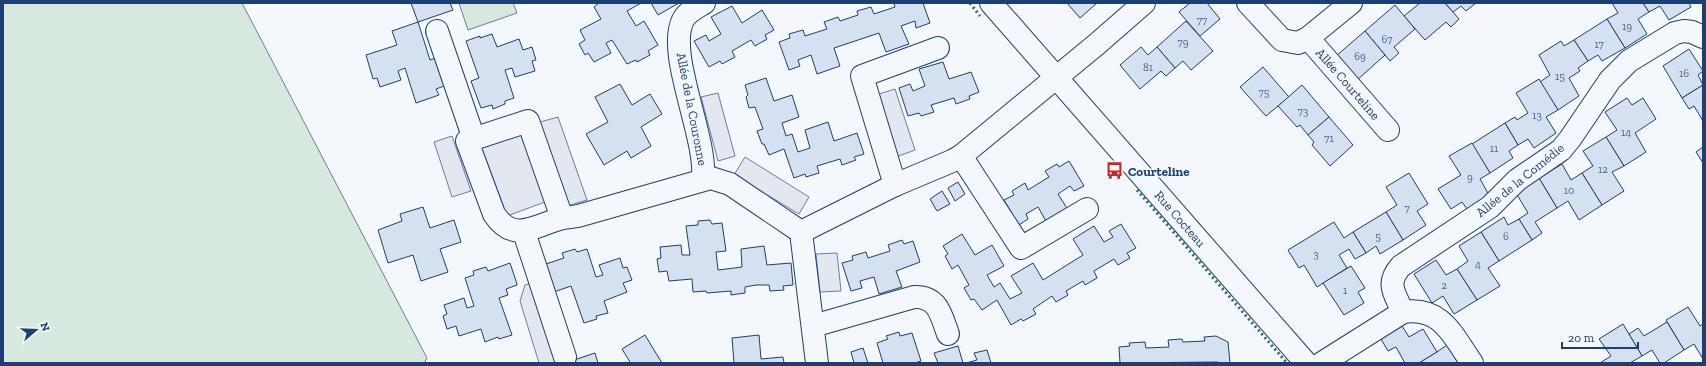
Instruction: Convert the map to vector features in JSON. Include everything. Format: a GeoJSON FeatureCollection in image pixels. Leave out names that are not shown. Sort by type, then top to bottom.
{"type":"FeatureCollection","features":[{"type":"Feature","properties":{"kind":"street","name":"Allée de la Couronne"},"geometry":{"type":"LineString","coordinates":[[703,179],[704,168],[702,151],[685,83],[679,38],[684,19],[690,12],[704,3]]}},
{"type":"Feature","properties":{"kind":"street","name":"Rue Cocteau"},"geometry":{"type":"LineString","coordinates":[[991,3],[1306,363]]}},
{"type":"Feature","properties":{"kind":"street"},"geometry":{"type":"LineString","coordinates":[[817,363],[801,232],[895,185],[962,156],[1144,3]]}},
{"type":"Feature","properties":{"kind":"street","name":"Allée Courteline"},"geometry":{"type":"LineString","coordinates":[[1248,3],[1282,40],[1298,43],[1308,38],[1351,3]]}},
{"type":"Feature","properties":{"kind":"street"},"geometry":{"type":"LineString","coordinates":[[437,31],[474,139]]}},
{"type":"Feature","properties":{"kind":"street","name":"Allée de la Comédie"},"geometry":{"type":"LineString","coordinates":[[1403,312],[1392,287],[1392,280],[1395,273],[1401,266],[1490,207],[1517,180],[1561,150],[1610,80],[1629,61],[1674,33],[1684,31],[1692,32],[1703,37]]}},
{"type":"Feature","properties":{"kind":"street","name":"Allée Courteline"},"geometry":{"type":"LineString","coordinates":[[1308,38],[1388,130]]}},
{"type":"Feature","properties":{"kind":"street"},"geometry":{"type":"LineString","coordinates":[[895,185],[862,76],[938,48]]}},
{"type":"Feature","properties":{"kind":"street"},"geometry":{"type":"LineString","coordinates":[[562,218],[528,121],[468,141],[494,214],[499,222],[508,228],[524,232],[565,358]]}},
{"type":"Feature","properties":{"kind":"street"},"geometry":{"type":"LineString","coordinates":[[962,156],[1022,248],[1087,209]]}},
{"type":"Feature","properties":{"kind":"street","name":"Allée de la Couronne"},"geometry":{"type":"LineString","coordinates":[[524,232],[562,218],[578,216],[703,179],[711,178],[730,184],[801,232]]}},
{"type":"Feature","properties":{"kind":"street"},"geometry":{"type":"LineString","coordinates":[[813,326],[914,297],[921,297],[928,299],[934,304],[948,334]]}},
{"type":"Feature","properties":{"kind":"street"},"geometry":{"type":"LineString","coordinates":[[1322,363],[1403,312],[1422,312],[1433,315],[1441,320],[1472,363]]}},
{"type":"Feature","properties":{"kind":"shaded area"},"geometry":{"type":"Polygon","coordinates":[[[3,3],[242,3],[427,358],[424,363],[3,363],[3,3]]]}},
{"type":"Feature","properties":{"kind":"shaded area"},"geometry":{"type":"Polygon","coordinates":[[[459,3],[513,3],[517,13],[468,30],[459,3]]]}},
{"type":"Feature","properties":{"kind":"shaded area"},"geometry":{"type":"Polygon","coordinates":[[[895,89],[915,150],[896,157],[876,95],[895,89]]]}},
{"type":"Feature","properties":{"kind":"shaded area"},"geometry":{"type":"Polygon","coordinates":[[[718,93],[735,156],[718,161],[701,97],[718,93]]]}},
{"type":"Feature","properties":{"kind":"shaded area"},"geometry":{"type":"Polygon","coordinates":[[[558,117],[587,200],[567,206],[540,122],[558,117]]]}},
{"type":"Feature","properties":{"kind":"shaded area"},"geometry":{"type":"Polygon","coordinates":[[[520,132],[545,202],[507,216],[481,146],[520,132]]]}},
{"type":"Feature","properties":{"kind":"shaded area"},"geometry":{"type":"Polygon","coordinates":[[[452,136],[471,191],[452,197],[434,142],[452,136]]]}},
{"type":"Feature","properties":{"kind":"shaded area"},"geometry":{"type":"Polygon","coordinates":[[[745,157],[809,197],[799,214],[734,175],[745,157]]]}},
{"type":"Feature","properties":{"kind":"shaded area"},"geometry":{"type":"Polygon","coordinates":[[[837,253],[841,291],[820,292],[816,254],[837,253]]]}},
{"type":"Feature","properties":{"kind":"shaded area"},"geometry":{"type":"Polygon","coordinates":[[[531,283],[558,363],[539,363],[520,301],[525,285],[531,283]]]}},
{"type":"Feature","properties":{"kind":"building"},"geometry":{"type":"Polygon","coordinates":[[[411,3],[450,3],[453,10],[418,22],[411,3]]]}},
{"type":"Feature","properties":{"kind":"building"},"geometry":{"type":"Polygon","coordinates":[[[599,3],[641,3],[627,11],[636,26],[644,21],[658,45],[648,51],[650,55],[637,62],[636,60],[627,64],[612,40],[606,43],[611,53],[594,62],[588,53],[585,55],[579,44],[585,40],[580,30],[601,19],[594,7],[599,3]]]}},
{"type":"Feature","properties":{"kind":"building"},"geometry":{"type":"Polygon","coordinates":[[[651,3],[679,3],[658,15],[651,3]]]}},
{"type":"Feature","properties":{"kind":"building"},"geometry":{"type":"Polygon","coordinates":[[[894,3],[923,3],[930,23],[916,28],[915,21],[901,26],[909,44],[886,52],[879,33],[834,48],[840,66],[817,74],[811,55],[798,60],[800,66],[789,70],[779,42],[790,38],[789,34],[803,30],[805,36],[827,29],[824,22],[838,17],[840,21],[858,15],[857,11],[871,7],[874,14],[895,7],[894,3]]]}},
{"type":"Feature","properties":{"kind":"building"},"geometry":{"type":"Polygon","coordinates":[[[1067,3],[1097,3],[1080,18],[1067,3]]]}},
{"type":"Feature","properties":{"kind":"building"},"geometry":{"type":"Polygon","coordinates":[[[1190,3],[1207,3],[1220,19],[1200,36],[1179,12],[1190,3]]]}},
{"type":"Feature","properties":{"kind":"building"},"geometry":{"type":"Polygon","coordinates":[[[1420,3],[1445,3],[1459,19],[1451,27],[1446,22],[1425,40],[1404,16],[1420,3]]]}},
{"type":"Feature","properties":{"kind":"building"},"geometry":{"type":"Polygon","coordinates":[[[1445,3],[1476,3],[1466,11],[1461,6],[1453,12],[1445,3]]]}},
{"type":"Feature","properties":{"kind":"building"},"geometry":{"type":"Polygon","coordinates":[[[1612,3],[1643,3],[1649,12],[1638,19],[1647,34],[1625,48],[1607,19],[1618,13],[1612,3]]]}},
{"type":"Feature","properties":{"kind":"building"},"geometry":{"type":"Polygon","coordinates":[[[1643,3],[1689,3],[1691,7],[1669,20],[1660,6],[1649,12],[1643,3]]]}},
{"type":"Feature","properties":{"kind":"building"},"geometry":{"type":"Polygon","coordinates":[[[1395,5],[1415,29],[1394,47],[1399,53],[1390,61],[1365,31],[1395,5]]]}},
{"type":"Feature","properties":{"kind":"building"},"geometry":{"type":"Polygon","coordinates":[[[732,6],[742,23],[762,10],[774,30],[765,35],[767,39],[755,46],[751,40],[732,51],[735,57],[722,64],[720,61],[709,67],[694,41],[706,35],[709,41],[721,34],[711,17],[732,6]]]}},
{"type":"Feature","properties":{"kind":"building"},"geometry":{"type":"Polygon","coordinates":[[[1607,19],[1625,48],[1602,61],[1598,55],[1588,61],[1574,40],[1607,19]]]}},
{"type":"Feature","properties":{"kind":"building"},"geometry":{"type":"Polygon","coordinates":[[[1186,21],[1213,51],[1191,70],[1183,61],[1175,68],[1157,47],[1186,21]]]}},
{"type":"Feature","properties":{"kind":"building"},"geometry":{"type":"Polygon","coordinates":[[[418,22],[430,60],[439,57],[447,85],[436,89],[439,95],[416,103],[405,68],[398,71],[401,80],[380,87],[377,78],[373,79],[366,55],[397,45],[392,31],[418,22]]]}},
{"type":"Feature","properties":{"kind":"building"},"geometry":{"type":"Polygon","coordinates":[[[1365,31],[1385,55],[1356,81],[1335,57],[1365,31]]]}},
{"type":"Feature","properties":{"kind":"building"},"geometry":{"type":"Polygon","coordinates":[[[492,34],[497,47],[519,39],[523,50],[532,47],[536,60],[532,61],[535,71],[515,77],[512,68],[505,70],[514,98],[505,101],[505,104],[493,109],[492,105],[481,108],[471,81],[479,78],[466,41],[492,34]]]}},
{"type":"Feature","properties":{"kind":"building"},"geometry":{"type":"Polygon","coordinates":[[[1574,40],[1588,61],[1578,68],[1580,71],[1569,78],[1579,96],[1558,110],[1540,82],[1550,75],[1539,55],[1561,41],[1564,46],[1574,40]]]}},
{"type":"Feature","properties":{"kind":"building"},"geometry":{"type":"Polygon","coordinates":[[[1141,47],[1148,55],[1157,47],[1175,68],[1166,76],[1161,71],[1140,89],[1120,65],[1141,47]]]}},
{"type":"Feature","properties":{"kind":"building"},"geometry":{"type":"Polygon","coordinates":[[[1689,49],[1703,71],[1698,75],[1703,85],[1682,98],[1663,66],[1689,49]]]}},
{"type":"Feature","properties":{"kind":"building"},"geometry":{"type":"Polygon","coordinates":[[[943,62],[949,79],[971,72],[979,92],[969,96],[970,99],[956,104],[954,98],[931,105],[934,112],[921,116],[919,113],[908,116],[899,88],[910,84],[913,91],[925,86],[919,69],[943,62]]]}},
{"type":"Feature","properties":{"kind":"building"},"geometry":{"type":"Polygon","coordinates":[[[1263,67],[1289,97],[1266,116],[1240,87],[1263,67]]]}},
{"type":"Feature","properties":{"kind":"building"},"geometry":{"type":"Polygon","coordinates":[[[766,78],[774,101],[792,95],[799,117],[782,123],[786,136],[792,134],[798,152],[810,148],[805,130],[828,122],[834,141],[857,133],[864,154],[854,157],[856,160],[842,165],[840,159],[817,166],[819,173],[806,177],[805,174],[794,178],[784,149],[769,155],[764,144],[762,144],[757,131],[763,129],[755,107],[749,108],[746,97],[748,95],[745,85],[766,78]]]}},
{"type":"Feature","properties":{"kind":"building"},"geometry":{"type":"Polygon","coordinates":[[[1539,79],[1558,110],[1546,117],[1556,133],[1534,148],[1528,139],[1518,145],[1505,123],[1515,117],[1517,120],[1528,113],[1516,93],[1539,79]]]}},
{"type":"Feature","properties":{"kind":"building"},"geometry":{"type":"Polygon","coordinates":[[[620,84],[632,105],[650,94],[662,114],[641,127],[651,146],[631,158],[627,151],[604,165],[586,134],[608,122],[595,97],[620,84]]]}},
{"type":"Feature","properties":{"kind":"building"},"geometry":{"type":"Polygon","coordinates":[[[1302,85],[1329,117],[1308,135],[1300,125],[1297,127],[1278,106],[1302,85]]]}},
{"type":"Feature","properties":{"kind":"building"},"geometry":{"type":"Polygon","coordinates":[[[1703,85],[1703,121],[1694,106],[1689,109],[1682,98],[1703,85]]]}},
{"type":"Feature","properties":{"kind":"building"},"geometry":{"type":"Polygon","coordinates":[[[1627,98],[1632,105],[1643,98],[1656,119],[1635,133],[1646,152],[1624,166],[1606,137],[1617,130],[1605,112],[1627,98]]]}},
{"type":"Feature","properties":{"kind":"building"},"geometry":{"type":"Polygon","coordinates":[[[1329,117],[1353,145],[1330,166],[1312,145],[1314,142],[1308,135],[1329,117]]]}},
{"type":"Feature","properties":{"kind":"building"},"geometry":{"type":"Polygon","coordinates":[[[1505,123],[1518,145],[1509,151],[1513,158],[1490,173],[1472,144],[1505,123]]]}},
{"type":"Feature","properties":{"kind":"building"},"geometry":{"type":"Polygon","coordinates":[[[1606,137],[1624,166],[1612,172],[1624,191],[1602,205],[1582,173],[1593,166],[1583,151],[1606,137]]]}},
{"type":"Feature","properties":{"kind":"building"},"geometry":{"type":"Polygon","coordinates":[[[1472,143],[1490,173],[1480,179],[1489,195],[1467,209],[1462,202],[1451,209],[1438,189],[1461,175],[1449,156],[1472,143]]]}},
{"type":"Feature","properties":{"kind":"building"},"geometry":{"type":"Polygon","coordinates":[[[1703,147],[1703,163],[1696,152],[1703,147]]]}},
{"type":"Feature","properties":{"kind":"building"},"geometry":{"type":"Polygon","coordinates":[[[1069,161],[1084,186],[1074,191],[1070,186],[1058,194],[1068,210],[1047,223],[1038,207],[1026,214],[1028,219],[1019,225],[1004,200],[1014,195],[1012,191],[1025,183],[1028,190],[1049,177],[1045,171],[1057,164],[1059,167],[1069,161]]]}},
{"type":"Feature","properties":{"kind":"building"},"geometry":{"type":"Polygon","coordinates":[[[1562,164],[1571,180],[1582,173],[1602,205],[1579,220],[1568,201],[1557,208],[1539,178],[1562,164]]]}},
{"type":"Feature","properties":{"kind":"building"},"geometry":{"type":"Polygon","coordinates":[[[1409,173],[1428,204],[1417,211],[1426,225],[1403,240],[1386,212],[1397,205],[1386,187],[1409,173]]]}},
{"type":"Feature","properties":{"kind":"building"},"geometry":{"type":"Polygon","coordinates":[[[1539,178],[1557,208],[1535,222],[1542,233],[1532,240],[1519,219],[1528,213],[1516,193],[1539,178]]]}},
{"type":"Feature","properties":{"kind":"building"},"geometry":{"type":"Polygon","coordinates":[[[958,182],[965,194],[955,201],[948,188],[958,182]]]}},
{"type":"Feature","properties":{"kind":"building"},"geometry":{"type":"Polygon","coordinates":[[[942,191],[950,204],[937,211],[930,199],[942,191]]]}},
{"type":"Feature","properties":{"kind":"building"},"geometry":{"type":"Polygon","coordinates":[[[423,207],[430,228],[454,220],[461,242],[440,249],[448,272],[421,281],[413,255],[388,263],[378,230],[402,221],[400,214],[423,207]]]}},
{"type":"Feature","properties":{"kind":"building"},"geometry":{"type":"Polygon","coordinates":[[[1386,212],[1403,240],[1380,254],[1376,246],[1366,253],[1353,232],[1386,212]]]}},
{"type":"Feature","properties":{"kind":"building"},"geometry":{"type":"Polygon","coordinates":[[[1504,217],[1508,225],[1519,219],[1532,240],[1499,261],[1481,232],[1504,217]]]}},
{"type":"Feature","properties":{"kind":"building"},"geometry":{"type":"Polygon","coordinates":[[[710,220],[712,224],[722,223],[726,251],[716,252],[718,270],[742,267],[741,249],[764,246],[767,265],[791,263],[793,285],[783,286],[784,290],[770,291],[769,285],[756,285],[745,287],[745,293],[731,295],[731,291],[707,293],[706,291],[693,292],[692,279],[669,281],[667,271],[659,272],[657,259],[661,258],[660,247],[681,245],[682,255],[690,255],[686,226],[698,225],[698,221],[710,220]]]}},
{"type":"Feature","properties":{"kind":"building"},"geometry":{"type":"Polygon","coordinates":[[[1334,222],[1344,238],[1353,232],[1366,253],[1355,259],[1349,249],[1339,255],[1347,268],[1317,287],[1304,265],[1299,268],[1288,250],[1334,222]]]}},
{"type":"Feature","properties":{"kind":"building"},"geometry":{"type":"Polygon","coordinates":[[[1121,224],[1136,248],[1127,253],[1130,258],[1118,265],[1114,259],[1094,271],[1097,278],[1085,285],[1083,281],[1066,291],[1068,295],[1056,302],[1052,296],[1033,309],[1036,314],[1023,321],[1021,319],[1011,325],[997,300],[982,310],[974,299],[971,300],[964,288],[969,285],[958,265],[952,269],[945,256],[948,254],[943,246],[962,234],[975,255],[992,245],[1004,266],[987,275],[994,287],[1000,283],[1010,299],[1022,293],[1011,276],[1033,263],[1043,280],[1083,255],[1073,239],[1094,226],[1104,242],[1113,237],[1109,231],[1121,224]]]}},
{"type":"Feature","properties":{"kind":"building"},"geometry":{"type":"Polygon","coordinates":[[[1481,232],[1499,261],[1488,268],[1500,286],[1477,300],[1457,269],[1468,261],[1459,246],[1481,232]]]}},
{"type":"Feature","properties":{"kind":"building"},"geometry":{"type":"Polygon","coordinates":[[[902,240],[904,244],[913,241],[920,262],[896,271],[902,287],[879,294],[874,277],[860,281],[862,288],[851,291],[842,263],[853,260],[852,256],[866,252],[868,258],[890,251],[888,245],[902,240]]]}},
{"type":"Feature","properties":{"kind":"building"},"geometry":{"type":"Polygon","coordinates":[[[575,249],[577,252],[587,249],[596,277],[603,275],[599,265],[620,258],[623,268],[627,267],[632,280],[623,283],[627,292],[604,301],[608,313],[596,316],[597,319],[584,323],[571,286],[551,293],[540,266],[564,258],[562,253],[575,249]]]}},
{"type":"Feature","properties":{"kind":"building"},"geometry":{"type":"Polygon","coordinates":[[[1436,260],[1446,275],[1457,269],[1477,300],[1454,314],[1443,296],[1432,303],[1414,274],[1436,260]]]}},
{"type":"Feature","properties":{"kind":"building"},"geometry":{"type":"Polygon","coordinates":[[[510,263],[517,285],[506,289],[508,295],[499,298],[512,335],[499,339],[498,337],[485,342],[481,329],[459,336],[456,326],[447,329],[443,316],[447,314],[444,305],[464,298],[467,308],[474,306],[465,278],[474,275],[473,271],[486,267],[488,271],[510,263]]]}},
{"type":"Feature","properties":{"kind":"building"},"geometry":{"type":"Polygon","coordinates":[[[1351,266],[1365,288],[1358,292],[1364,303],[1344,315],[1323,283],[1351,266]]]}},
{"type":"Feature","properties":{"kind":"building"},"geometry":{"type":"Polygon","coordinates":[[[1688,307],[1700,326],[1703,324],[1703,359],[1694,344],[1684,350],[1666,320],[1688,307]]]}},
{"type":"Feature","properties":{"kind":"building"},"geometry":{"type":"Polygon","coordinates":[[[1667,322],[1684,350],[1664,363],[1660,363],[1652,350],[1642,356],[1629,334],[1638,328],[1644,336],[1667,322]]]}},
{"type":"Feature","properties":{"kind":"building"},"geometry":{"type":"Polygon","coordinates":[[[1623,324],[1642,356],[1630,363],[1600,363],[1611,356],[1599,339],[1623,324]]]}},
{"type":"Feature","properties":{"kind":"building"},"geometry":{"type":"Polygon","coordinates":[[[1402,326],[1409,337],[1423,329],[1437,352],[1419,363],[1405,363],[1396,347],[1388,351],[1381,339],[1402,326]]]}},
{"type":"Feature","properties":{"kind":"building"},"geometry":{"type":"Polygon","coordinates":[[[899,332],[900,336],[912,333],[921,361],[915,363],[883,363],[877,343],[888,339],[886,336],[899,332]]]}},
{"type":"Feature","properties":{"kind":"building"},"geometry":{"type":"Polygon","coordinates":[[[645,335],[662,363],[629,363],[630,362],[622,349],[645,335]]]}},
{"type":"Feature","properties":{"kind":"building"},"geometry":{"type":"Polygon","coordinates":[[[759,335],[761,359],[783,357],[784,363],[734,363],[732,338],[759,335]]]}},
{"type":"Feature","properties":{"kind":"building"},"geometry":{"type":"Polygon","coordinates":[[[1216,336],[1228,342],[1230,363],[1120,363],[1119,347],[1130,346],[1129,343],[1145,342],[1146,348],[1169,347],[1168,340],[1182,339],[1183,342],[1205,341],[1204,337],[1216,336]]]}},
{"type":"Feature","properties":{"kind":"building"},"geometry":{"type":"Polygon","coordinates":[[[1447,345],[1458,363],[1419,363],[1437,352],[1447,345]]]}},
{"type":"Feature","properties":{"kind":"building"},"geometry":{"type":"Polygon","coordinates":[[[958,346],[963,363],[938,363],[934,353],[958,346]]]}},
{"type":"Feature","properties":{"kind":"building"},"geometry":{"type":"Polygon","coordinates":[[[863,348],[868,363],[854,363],[851,352],[863,348]]]}},
{"type":"Feature","properties":{"kind":"building"},"geometry":{"type":"Polygon","coordinates":[[[987,350],[991,363],[966,363],[977,360],[974,353],[987,350]]]}},
{"type":"Feature","properties":{"kind":"building"},"geometry":{"type":"Polygon","coordinates":[[[595,353],[598,363],[567,363],[574,360],[595,353]]]}},
{"type":"Feature","properties":{"kind":"hedge"},"geometry":{"type":"LineString","coordinates":[[970,3],[980,16]]}},
{"type":"Feature","properties":{"kind":"hedge"},"geometry":{"type":"LineString","coordinates":[[1137,190],[1287,363]]}},
{"type":"Feature","properties":{"kind":"place","name":"Courteline"},"geometry":{"type":"Point","coordinates":[1115,171]}}]}
